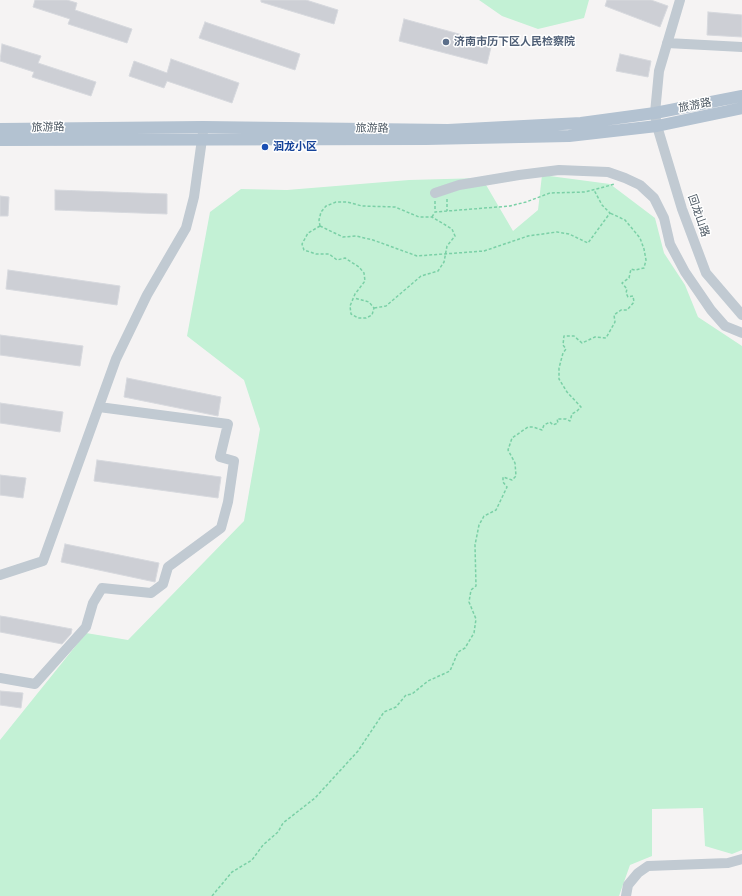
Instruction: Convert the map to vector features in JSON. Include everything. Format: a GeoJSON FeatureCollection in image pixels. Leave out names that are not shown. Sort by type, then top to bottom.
{"type":"FeatureCollection","features":[{"type":"Feature","properties":{"kind":"main road","name":"旅游路"},"geometry":{"type":"LineString","coordinates":[[0,129],[203,126],[448,130],[656,119],[742,96]]}},
{"type":"Feature","properties":{"kind":"main road","name":"旅游路"},"geometry":{"type":"LineString","coordinates":[[0,140],[418,139],[569,136],[656,119],[742,108]]}},
{"type":"Feature","properties":{"kind":"street"},"geometry":{"type":"LineString","coordinates":[[656,119],[659,71],[680,0]]}},
{"type":"Feature","properties":{"kind":"street"},"geometry":{"type":"LineString","coordinates":[[667,43],[742,47]]}},
{"type":"Feature","properties":{"kind":"street","name":"回龙山路"},"geometry":{"type":"LineString","coordinates":[[656,119],[682,209],[706,273],[742,316]]}},
{"type":"Feature","properties":{"kind":"street"},"geometry":{"type":"LineString","coordinates":[[0,575],[43,561],[116,358],[146,295],[186,228],[194,197],[203,126]]}},
{"type":"Feature","properties":{"kind":"street"},"geometry":{"type":"LineString","coordinates":[[435,193],[459,185],[519,174],[559,170],[608,172],[625,178],[640,185],[654,198],[664,218],[670,244],[685,272],[711,310],[725,326],[742,333]]}},
{"type":"Feature","properties":{"kind":"street"},"geometry":{"type":"LineString","coordinates":[[0,678],[35,684],[86,628],[93,603],[102,588],[151,593],[163,584],[168,567],[221,528],[228,502],[234,461],[220,457],[228,424],[99,407]]}},
{"type":"Feature","properties":{"kind":"street"},"geometry":{"type":"LineString","coordinates":[[626,896],[628,885],[638,873],[648,866],[728,863],[742,858]]}},
{"type":"Feature","properties":{"kind":"path"},"geometry":{"type":"LineString","coordinates":[[432,217],[435,212],[510,206],[550,193],[573,193],[594,190],[619,183],[625,178]]}},
{"type":"Feature","properties":{"kind":"path"},"geometry":{"type":"LineString","coordinates":[[447,189],[447,211]]}},
{"type":"Feature","properties":{"kind":"path"},"geometry":{"type":"LineString","coordinates":[[212,896],[232,872],[252,860],[262,845],[278,832],[283,823],[315,798],[358,751],[384,712],[396,707],[406,695],[412,694],[428,681],[450,671],[458,652],[466,648],[474,634],[476,619],[469,602],[471,590],[476,586],[475,545],[479,525],[484,516],[496,510],[507,487],[503,482],[503,477],[512,480],[516,476],[515,463],[508,450],[512,438],[528,427],[542,430],[544,425],[550,422],[553,425],[558,423],[558,419],[566,419],[570,421],[572,414],[581,407],[567,392],[559,379],[559,368],[563,353],[566,349],[563,345],[564,336],[574,336],[582,343],[595,338],[606,338],[615,322],[614,315],[621,310],[627,310],[634,302],[633,296],[628,296],[626,293],[627,289],[622,282],[629,278],[631,268],[635,270],[644,268],[646,260],[640,238],[625,220],[610,213],[602,205],[594,190]]}},
{"type":"Feature","properties":{"kind":"path"},"geometry":{"type":"LineString","coordinates":[[320,226],[319,220],[321,212],[326,206],[336,202],[347,202],[362,206],[380,205],[395,207],[419,217],[432,217],[452,229],[455,236],[447,246],[444,262],[438,271],[421,276],[386,306],[374,308]]}},
{"type":"Feature","properties":{"kind":"path"},"geometry":{"type":"LineString","coordinates":[[320,226],[343,237],[356,236],[373,240],[417,256],[484,251],[528,236],[557,232],[569,234],[582,242],[588,243],[610,213]]}},
{"type":"Feature","properties":{"kind":"path"},"geometry":{"type":"LineString","coordinates":[[320,226],[308,233],[302,244],[304,250],[316,254],[329,254],[337,260],[345,258],[359,267],[364,273],[365,281],[355,294],[350,306],[351,314],[358,318],[366,318],[372,315],[374,308]]}},
{"type":"Feature","properties":{"kind":"path"},"geometry":{"type":"LineString","coordinates":[[354,298],[369,302],[374,308]]}},
{"type":"Feature","properties":{"kind":"green space"},"geometry":{"type":"Polygon","coordinates":[[[479,0],[589,0],[584,18],[538,29],[502,16],[479,0]]]}},
{"type":"Feature","properties":{"kind":"green space"},"geometry":{"type":"Polygon","coordinates":[[[542,175],[610,184],[655,218],[664,253],[685,285],[698,317],[742,346],[742,850],[732,854],[705,846],[703,808],[652,809],[652,856],[630,865],[619,896],[0,896],[0,740],[86,633],[128,640],[244,521],[260,429],[244,380],[187,336],[210,212],[241,189],[287,190],[409,180],[482,178],[513,231],[538,210],[542,175]]]}},
{"type":"Feature","properties":{"kind":"building"},"geometry":{"type":"Polygon","coordinates":[[[35,0],[67,0],[77,3],[75,10],[132,29],[127,43],[68,24],[70,19],[33,7],[35,0]]]}},
{"type":"Feature","properties":{"kind":"building"},"geometry":{"type":"Polygon","coordinates":[[[261,0],[306,0],[338,10],[334,24],[261,2],[261,0]]]}},
{"type":"Feature","properties":{"kind":"building"},"geometry":{"type":"Polygon","coordinates":[[[607,0],[651,0],[668,6],[660,27],[605,6],[607,0]]]}},
{"type":"Feature","properties":{"kind":"building"},"geometry":{"type":"Polygon","coordinates":[[[708,12],[742,15],[742,37],[707,35],[708,12]]]}},
{"type":"Feature","properties":{"kind":"building","name":"济南市历下区人民检察院"},"geometry":{"type":"Polygon","coordinates":[[[404,19],[492,43],[487,64],[399,41],[404,19]]]}},
{"type":"Feature","properties":{"kind":"building"},"geometry":{"type":"Polygon","coordinates":[[[205,22],[300,54],[295,70],[199,38],[205,22]]]}},
{"type":"Feature","properties":{"kind":"building"},"geometry":{"type":"Polygon","coordinates":[[[2,44],[41,56],[38,63],[96,82],[91,96],[32,77],[34,72],[0,61],[2,44]]]}},
{"type":"Feature","properties":{"kind":"building"},"geometry":{"type":"Polygon","coordinates":[[[620,54],[651,61],[648,77],[616,71],[620,54]]]}},
{"type":"Feature","properties":{"kind":"building"},"geometry":{"type":"Polygon","coordinates":[[[171,59],[239,83],[232,103],[167,81],[164,88],[129,76],[134,61],[167,73],[171,59]]]}},
{"type":"Feature","properties":{"kind":"building"},"geometry":{"type":"Polygon","coordinates":[[[55,190],[167,194],[167,214],[55,210],[55,190]]]}},
{"type":"Feature","properties":{"kind":"building"},"geometry":{"type":"Polygon","coordinates":[[[0,196],[9,197],[8,216],[0,216],[0,196]]]}},
{"type":"Feature","properties":{"kind":"building"},"geometry":{"type":"Polygon","coordinates":[[[8,270],[120,286],[117,305],[6,289],[8,270]]]}},
{"type":"Feature","properties":{"kind":"building"},"geometry":{"type":"Polygon","coordinates":[[[0,335],[83,346],[80,366],[0,355],[0,335]]]}},
{"type":"Feature","properties":{"kind":"building"},"geometry":{"type":"Polygon","coordinates":[[[127,378],[221,397],[218,416],[124,397],[127,378]]]}},
{"type":"Feature","properties":{"kind":"building"},"geometry":{"type":"Polygon","coordinates":[[[0,403],[63,412],[60,432],[0,423],[0,403]]]}},
{"type":"Feature","properties":{"kind":"building"},"geometry":{"type":"Polygon","coordinates":[[[97,460],[221,477],[218,498],[94,481],[97,460]]]}},
{"type":"Feature","properties":{"kind":"building"},"geometry":{"type":"Polygon","coordinates":[[[0,475],[26,478],[23,498],[0,495],[0,475]]]}},
{"type":"Feature","properties":{"kind":"building"},"geometry":{"type":"Polygon","coordinates":[[[65,544],[159,563],[155,582],[61,562],[65,544]]]}},
{"type":"Feature","properties":{"kind":"building"},"geometry":{"type":"Polygon","coordinates":[[[0,616],[72,629],[71,634],[62,644],[0,632],[0,616]]]}},
{"type":"Feature","properties":{"kind":"building"},"geometry":{"type":"Polygon","coordinates":[[[0,691],[23,693],[21,708],[0,705],[0,691]]]}},
{"type":"Feature","properties":{"kind":"place","name":"济南市历下区人民检察院"},"geometry":{"type":"Point","coordinates":[446,42]}},
{"type":"Feature","properties":{"kind":"place","name":"洄龙小区"},"geometry":{"type":"Point","coordinates":[265,147]}}]}
